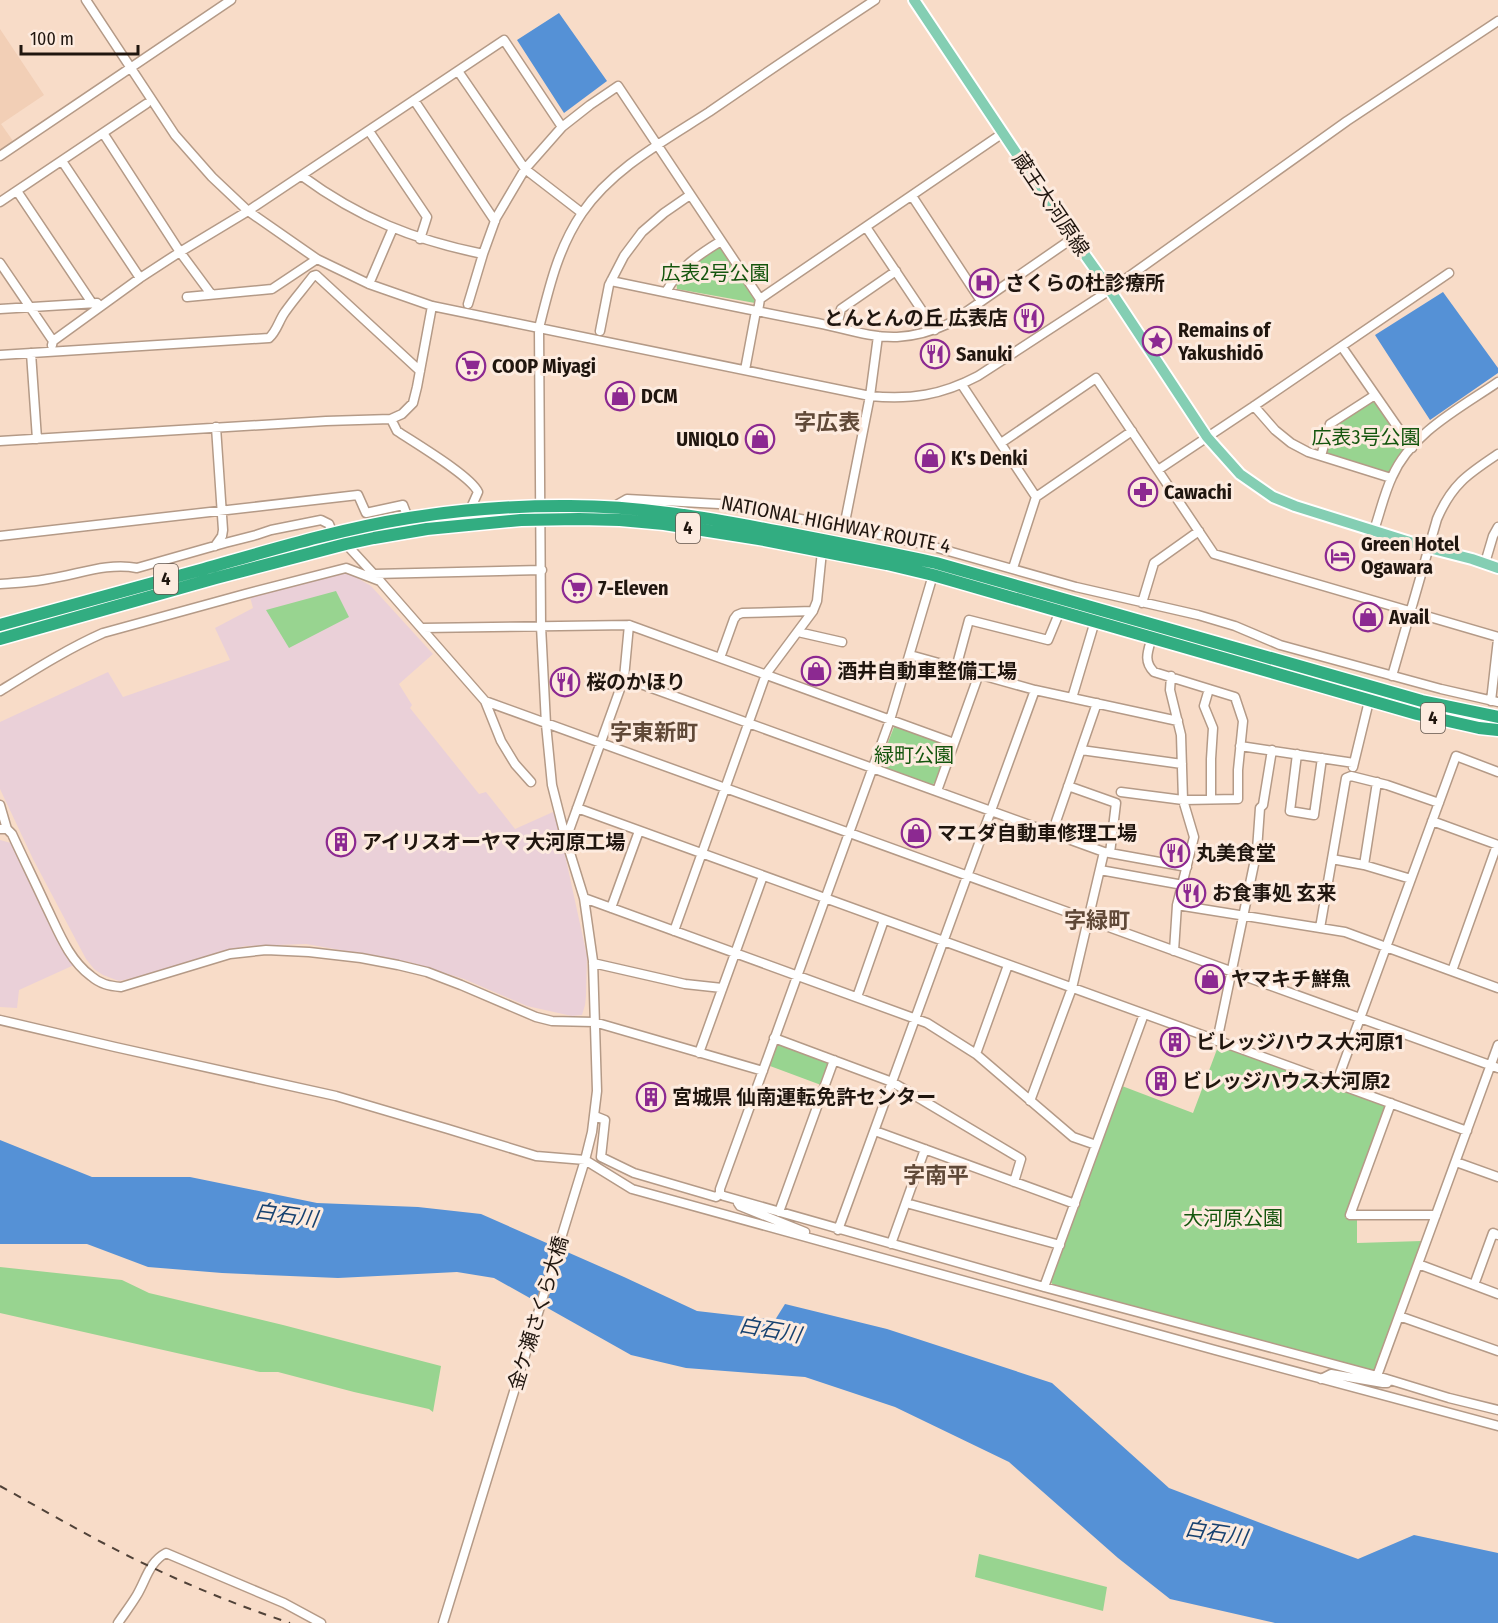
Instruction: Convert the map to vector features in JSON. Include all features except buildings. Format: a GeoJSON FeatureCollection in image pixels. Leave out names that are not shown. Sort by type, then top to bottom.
{"type":"FeatureCollection","features":[{"type":"Feature","properties":{"kind":"highway","name":"NATIONAL HIGHWAY ROUTE 4"},"geometry":{"type":"LineString","coordinates":[[0,625],[333,534],[408,518],[470,510],[540,506],[612,507],[726,521],[936,563],[1374,688],[1498,717]]}},
{"type":"Feature","properties":{"kind":"highway","name":"NATIONAL HIGHWAY ROUTE 4"},"geometry":{"type":"LineString","coordinates":[[0,639],[346,544],[427,529],[521,520],[610,520],[710,530],[933,575],[1369,701]]}},
{"type":"Feature","properties":{"kind":"highway","name":"4"},"geometry":{"type":"LineString","coordinates":[[1369,701],[1479,728],[1498,730]]}},
{"type":"Feature","properties":{"kind":"main road","name":"蔵王大河原線"},"geometry":{"type":"LineString","coordinates":[[914,0],[1207,438],[1240,474],[1273,497],[1295,506],[1498,568]]}},
{"type":"Feature","properties":{"kind":"street"},"geometry":{"type":"LineString","coordinates":[[86,0],[176,135],[212,177],[248,211],[317,259],[369,284],[432,306],[870,396],[891,398],[913,398],[936,394],[962,385],[978,376],[1110,290],[1347,121],[1498,21]]}},
{"type":"Feature","properties":{"kind":"street"},"geometry":{"type":"LineString","coordinates":[[0,156],[231,0]]}},
{"type":"Feature","properties":{"kind":"street"},"geometry":{"type":"LineString","coordinates":[[720,1194],[716,1197],[634,1173],[601,1157],[605,1120],[595,1116],[597,1091],[593,963],[584,898],[552,784],[546,724],[542,626],[539,328],[550,280],[564,246],[582,213],[614,177],[875,0]]}},
{"type":"Feature","properties":{"kind":"street"},"geometry":{"type":"LineString","coordinates":[[53,341],[140,278],[302,176],[504,40],[562,127]]}},
{"type":"Feature","properties":{"kind":"street"},"geometry":{"type":"LineString","coordinates":[[458,70],[525,169],[582,213]]}},
{"type":"Feature","properties":{"kind":"street"},"geometry":{"type":"LineString","coordinates":[[468,304],[495,221],[525,169],[562,127],[618,86],[760,299]]}},
{"type":"Feature","properties":{"kind":"street"},"geometry":{"type":"LineString","coordinates":[[414,100],[495,221]]}},
{"type":"Feature","properties":{"kind":"street"},"geometry":{"type":"LineString","coordinates":[[0,202],[146,104]]}},
{"type":"Feature","properties":{"kind":"street"},"geometry":{"type":"LineString","coordinates":[[369,131],[427,217],[420,239]]}},
{"type":"Feature","properties":{"kind":"street"},"geometry":{"type":"LineString","coordinates":[[103,133],[180,252],[211,294]]}},
{"type":"Feature","properties":{"kind":"street"},"geometry":{"type":"LineString","coordinates":[[745,370],[760,299],[1003,133]]}},
{"type":"Feature","properties":{"kind":"street"},"geometry":{"type":"LineString","coordinates":[[62,161],[140,278]]}},
{"type":"Feature","properties":{"kind":"street"},"geometry":{"type":"LineString","coordinates":[[302,176],[347,206],[393,228],[420,239],[483,254]]}},
{"type":"Feature","properties":{"kind":"street"},"geometry":{"type":"LineString","coordinates":[[17,191],[92,303]]}},
{"type":"Feature","properties":{"kind":"street"},"geometry":{"type":"LineString","coordinates":[[600,331],[611,281],[624,256],[642,232],[690,195]]}},
{"type":"Feature","properties":{"kind":"street"},"geometry":{"type":"LineString","coordinates":[[912,196],[981,301]]}},
{"type":"Feature","properties":{"kind":"street"},"geometry":{"type":"LineString","coordinates":[[866,227],[935,330]]}},
{"type":"Feature","properties":{"kind":"street"},"geometry":{"type":"LineString","coordinates":[[369,284],[393,228]]}},
{"type":"Feature","properties":{"kind":"street"},"geometry":{"type":"LineString","coordinates":[[611,281],[878,336],[908,336],[935,330],[950,323],[1073,238]]}},
{"type":"Feature","properties":{"kind":"street"},"geometry":{"type":"LineString","coordinates":[[666,292],[673,279],[684,267],[699,254],[721,241]]}},
{"type":"Feature","properties":{"kind":"street"},"geometry":{"type":"LineString","coordinates":[[187,297],[272,289],[317,259]]}},
{"type":"Feature","properties":{"kind":"street"},"geometry":{"type":"LineString","coordinates":[[0,263],[53,341],[52,352]]}},
{"type":"Feature","properties":{"kind":"street"},"geometry":{"type":"LineString","coordinates":[[306,266],[313,276],[316,275],[420,371]]}},
{"type":"Feature","properties":{"kind":"street"},"geometry":{"type":"LineString","coordinates":[[837,326],[841,309],[896,271]]}},
{"type":"Feature","properties":{"kind":"street"},"geometry":{"type":"LineString","coordinates":[[1158,470],[1449,273]]}},
{"type":"Feature","properties":{"kind":"street"},"geometry":{"type":"LineString","coordinates":[[0,355],[269,338],[283,315],[313,276]]}},
{"type":"Feature","properties":{"kind":"street"},"geometry":{"type":"LineString","coordinates":[[0,309],[106,302]]}},
{"type":"Feature","properties":{"kind":"street"},"geometry":{"type":"LineString","coordinates":[[0,441],[391,419],[402,414],[413,403],[432,306]]}},
{"type":"Feature","properties":{"kind":"street"},"geometry":{"type":"LineString","coordinates":[[844,527],[870,396],[878,336]]}},
{"type":"Feature","properties":{"kind":"street"},"geometry":{"type":"LineString","coordinates":[[1342,347],[1412,448]]}},
{"type":"Feature","properties":{"kind":"street"},"geometry":{"type":"LineString","coordinates":[[31,353],[37,439]]}},
{"type":"Feature","properties":{"kind":"street"},"geometry":{"type":"LineString","coordinates":[[612,507],[627,499],[719,504],[927,544],[1076,587],[1198,615],[1235,626],[1280,645],[1494,701],[1498,638],[1214,554],[1096,378],[1001,443]]}},
{"type":"Feature","properties":{"kind":"street"},"geometry":{"type":"LineString","coordinates":[[1374,530],[1391,478],[1412,448],[1440,422],[1498,382]]}},
{"type":"Feature","properties":{"kind":"street"},"geometry":{"type":"LineString","coordinates":[[962,385],[1036,497]]}},
{"type":"Feature","properties":{"kind":"street"},"geometry":{"type":"LineString","coordinates":[[1321,456],[1330,424],[1375,394]]}},
{"type":"Feature","properties":{"kind":"street"},"geometry":{"type":"LineString","coordinates":[[1254,406],[1275,430],[1291,443],[1308,452],[1391,478]]}},
{"type":"Feature","properties":{"kind":"street"},"geometry":{"type":"LineString","coordinates":[[391,419],[397,431],[464,476],[475,486],[478,492],[470,510]]}},
{"type":"Feature","properties":{"kind":"street"},"geometry":{"type":"LineString","coordinates":[[215,546],[223,530],[216,428]]}},
{"type":"Feature","properties":{"kind":"street"},"geometry":{"type":"LineString","coordinates":[[1013,568],[1036,497],[1132,431]]}},
{"type":"Feature","properties":{"kind":"street"},"geometry":{"type":"LineString","coordinates":[[1392,676],[1437,519],[1452,490],[1463,478],[1498,454]]}},
{"type":"Feature","properties":{"kind":"street"},"geometry":{"type":"LineString","coordinates":[[0,536],[358,495],[366,513],[404,505],[408,518]]}},
{"type":"Feature","properties":{"kind":"street"},"geometry":{"type":"LineString","coordinates":[[0,584],[48,579],[90,570],[128,566],[137,568],[271,530],[321,520],[329,524],[333,534]]}},
{"type":"Feature","properties":{"kind":"street"},"geometry":{"type":"LineString","coordinates":[[1485,563],[1498,527]]}},
{"type":"Feature","properties":{"kind":"street"},"geometry":{"type":"LineString","coordinates":[[1142,603],[1154,563],[1199,531]]}},
{"type":"Feature","properties":{"kind":"street"},"geometry":{"type":"LineString","coordinates":[[346,544],[485,701],[501,741],[515,764],[531,782]]}},
{"type":"Feature","properties":{"kind":"street"},"geometry":{"type":"LineString","coordinates":[[674,931],[765,674],[798,632],[817,602],[822,551]]}},
{"type":"Feature","properties":{"kind":"street"},"geometry":{"type":"LineString","coordinates":[[0,691],[55,657],[103,633],[346,568],[377,577],[542,570]]}},
{"type":"Feature","properties":{"kind":"street"},"geometry":{"type":"LineString","coordinates":[[720,1194],[774,1038],[890,720],[933,575]]}},
{"type":"Feature","properties":{"kind":"street"},"geometry":{"type":"LineString","coordinates":[[720,658],[737,615],[813,611]]}},
{"type":"Feature","properties":{"kind":"street"},"geometry":{"type":"LineString","coordinates":[[956,668],[969,620],[1048,639],[1060,611]]}},
{"type":"Feature","properties":{"kind":"street"},"geometry":{"type":"LineString","coordinates":[[1072,698],[1095,621]]}},
{"type":"Feature","properties":{"kind":"street"},"geometry":{"type":"LineString","coordinates":[[422,628],[629,625],[954,743]]}},
{"type":"Feature","properties":{"kind":"street"},"geometry":{"type":"LineString","coordinates":[[566,840],[624,678],[629,625]]}},
{"type":"Feature","properties":{"kind":"street"},"geometry":{"type":"LineString","coordinates":[[798,632],[842,642]]}},
{"type":"Feature","properties":{"kind":"street"},"geometry":{"type":"LineString","coordinates":[[1121,792],[1183,800],[1238,799],[1238,770],[1243,721],[1235,697],[1154,672],[1148,666],[1146,657],[1152,637]]}},
{"type":"Feature","properties":{"kind":"street"},"geometry":{"type":"LineString","coordinates":[[910,655],[1035,690],[1178,721]]}},
{"type":"Feature","properties":{"kind":"street"},"geometry":{"type":"LineString","coordinates":[[937,791],[979,674]]}},
{"type":"Feature","properties":{"kind":"street"},"geometry":{"type":"LineString","coordinates":[[1171,676],[1170,690],[1181,735],[1183,800],[1194,837],[1177,905],[1174,951]]}},
{"type":"Feature","properties":{"kind":"street"},"geometry":{"type":"LineString","coordinates":[[624,678],[1107,853],[1187,867]]}},
{"type":"Feature","properties":{"kind":"street"},"geometry":{"type":"LineString","coordinates":[[1209,688],[1204,706],[1213,728],[1211,799]]}},
{"type":"Feature","properties":{"kind":"street"},"geometry":{"type":"LineString","coordinates":[[838,1230],[1035,690]]}},
{"type":"Feature","properties":{"kind":"street"},"geometry":{"type":"LineString","coordinates":[[485,701],[1494,1067]]}},
{"type":"Feature","properties":{"kind":"street"},"geometry":{"type":"LineString","coordinates":[[1351,776],[1369,701]]}},
{"type":"Feature","properties":{"kind":"street"},"geometry":{"type":"LineString","coordinates":[[1052,833],[1097,704]]}},
{"type":"Feature","properties":{"kind":"street"},"geometry":{"type":"LineString","coordinates":[[1240,746],[1354,763]]}},
{"type":"Feature","properties":{"kind":"street"},"geometry":{"type":"LineString","coordinates":[[1081,750],[1182,764]]}},
{"type":"Feature","properties":{"kind":"street"},"geometry":{"type":"LineString","coordinates":[[1217,1041],[1257,850],[1260,808],[1263,805],[1272,750]]}},
{"type":"Feature","properties":{"kind":"street"},"geometry":{"type":"LineString","coordinates":[[1297,754],[1290,812],[1314,815],[1322,758]]}},
{"type":"Feature","properties":{"kind":"street"},"geometry":{"type":"LineString","coordinates":[[1336,1084],[1456,756],[1498,772]]}},
{"type":"Feature","properties":{"kind":"street"},"geometry":{"type":"LineString","coordinates":[[1320,928],[1346,778],[1351,776],[1377,782],[1439,803]]}},
{"type":"Feature","properties":{"kind":"street"},"geometry":{"type":"LineString","coordinates":[[1364,865],[1377,782]]}},
{"type":"Feature","properties":{"kind":"street"},"geometry":{"type":"LineString","coordinates":[[1030,1101],[1072,988],[1100,870],[1107,853],[1116,803],[1068,786]]}},
{"type":"Feature","properties":{"kind":"street"},"geometry":{"type":"LineString","coordinates":[[0,805],[3,829],[12,834],[66,947],[80,966],[102,984],[121,987],[230,954],[266,950],[361,958],[427,972],[536,1017],[552,1021],[594,1022],[763,1071]]}},
{"type":"Feature","properties":{"kind":"street"},"geometry":{"type":"LineString","coordinates":[[577,808],[1467,1131]]}},
{"type":"Feature","properties":{"kind":"street"},"geometry":{"type":"LineString","coordinates":[[1432,821],[1498,845],[1452,971]]}},
{"type":"Feature","properties":{"kind":"street"},"geometry":{"type":"LineString","coordinates":[[610,908],[639,831]]}},
{"type":"Feature","properties":{"kind":"street"},"geometry":{"type":"LineString","coordinates":[[1332,859],[1364,865],[1411,879]]}},
{"type":"Feature","properties":{"kind":"street"},"geometry":{"type":"LineString","coordinates":[[1100,870],[1183,885]]}},
{"type":"Feature","properties":{"kind":"street"},"geometry":{"type":"LineString","coordinates":[[699,1053],[763,876]]}},
{"type":"Feature","properties":{"kind":"street"},"geometry":{"type":"LineString","coordinates":[[584,898],[927,1023],[976,1054],[1073,1137],[1096,1145]]}},
{"type":"Feature","properties":{"kind":"street"},"geometry":{"type":"LineString","coordinates":[[1177,905],[1345,932],[1498,988]]}},
{"type":"Feature","properties":{"kind":"street"},"geometry":{"type":"LineString","coordinates":[[857,997],[884,920]]}},
{"type":"Feature","properties":{"kind":"street"},"geometry":{"type":"LineString","coordinates":[[593,963],[685,984],[722,988]]}},
{"type":"Feature","properties":{"kind":"street"},"geometry":{"type":"LineString","coordinates":[[976,1054],[1008,965]]}},
{"type":"Feature","properties":{"kind":"street"},"geometry":{"type":"LineString","coordinates":[[1044,1287],[1144,1014]]}},
{"type":"Feature","properties":{"kind":"street"},"geometry":{"type":"LineString","coordinates":[[0,1020],[336,1096],[536,1156],[585,1160],[632,1188],[1320,1379],[1498,1426]]}},
{"type":"Feature","properties":{"kind":"street"},"geometry":{"type":"LineString","coordinates":[[774,1038],[892,1082],[1021,1159],[1014,1182]]}},
{"type":"Feature","properties":{"kind":"street"},"geometry":{"type":"LineString","coordinates":[[1377,1376],[1467,1131],[1494,1067],[1498,1045]]}},
{"type":"Feature","properties":{"kind":"street"},"geometry":{"type":"LineString","coordinates":[[779,1212],[834,1060]]}},
{"type":"Feature","properties":{"kind":"street"},"geometry":{"type":"LineString","coordinates":[[1391,1103],[1350,1215],[1437,1215]]}},
{"type":"Feature","properties":{"kind":"street","name":"金ケ瀬さくら大橋"},"geometry":{"type":"LineString","coordinates":[[443,1623],[585,1160],[595,1116]]}},
{"type":"Feature","properties":{"kind":"street"},"geometry":{"type":"LineString","coordinates":[[874,1131],[1075,1204]]}},
{"type":"Feature","properties":{"kind":"street"},"geometry":{"type":"LineString","coordinates":[[891,1245],[925,1149]]}},
{"type":"Feature","properties":{"kind":"street"},"geometry":{"type":"LineString","coordinates":[[1456,1162],[1498,1177]]}},
{"type":"Feature","properties":{"kind":"street"},"geometry":{"type":"LineString","coordinates":[[720,1194],[891,1245],[1498,1410]]}},
{"type":"Feature","properties":{"kind":"street"},"geometry":{"type":"LineString","coordinates":[[737,1200],[740,1206],[803,1231],[818,1240]]}},
{"type":"Feature","properties":{"kind":"street"},"geometry":{"type":"LineString","coordinates":[[906,1203],[1060,1245]]}},
{"type":"Feature","properties":{"kind":"street"},"geometry":{"type":"LineString","coordinates":[[1474,1285],[1493,1233],[1498,1235]]}},
{"type":"Feature","properties":{"kind":"street"},"geometry":{"type":"LineString","coordinates":[[1418,1264],[1498,1294]]}},
{"type":"Feature","properties":{"kind":"street"},"geometry":{"type":"LineString","coordinates":[[1400,1316],[1498,1351]]}},
{"type":"Feature","properties":{"kind":"street"},"geometry":{"type":"LineString","coordinates":[[1320,1379],[1331,1374],[1383,1383],[1394,1382]]}},
{"type":"Feature","properties":{"kind":"street"},"geometry":{"type":"LineString","coordinates":[[118,1623],[138,1594],[150,1567],[166,1553],[284,1603],[321,1623]]}},
{"type":"Feature","properties":{"kind":"shaded area"},"geometry":{"type":"Polygon","coordinates":[[[0,29],[44,95],[1,124],[13,141],[0,150],[0,29]]]}},
{"type":"Feature","properties":{"kind":"shaded area","name":"アイリスオーヤマ 大河原工場"},"geometry":{"type":"Polygon","coordinates":[[[347,572],[371,586],[433,654],[399,684],[412,705],[410,708],[479,794],[486,792],[515,829],[553,812],[560,832],[587,956],[586,996],[582,1015],[572,1016],[527,1006],[464,979],[409,962],[306,944],[245,946],[119,981],[94,969],[86,959],[33,859],[0,789],[0,722],[108,672],[123,697],[230,660],[215,628],[253,608],[250,597],[347,572]]]}},
{"type":"Feature","properties":{"kind":"shaded area"},"geometry":{"type":"Polygon","coordinates":[[[0,840],[11,843],[74,965],[19,990],[17,1008],[0,1007],[0,840]]]}},
{"type":"Feature","properties":{"kind":"green space","name":"広表2号公園"},"geometry":{"type":"Polygon","coordinates":[[[721,244],[757,298],[755,303],[677,289],[676,280],[691,265],[721,244]]]}},
{"type":"Feature","properties":{"kind":"green space","name":"広表3号公園"},"geometry":{"type":"Polygon","coordinates":[[[1374,400],[1406,445],[1406,449],[1389,473],[1328,455],[1325,451],[1333,427],[1374,400]]]}},
{"type":"Feature","properties":{"kind":"green space"},"geometry":{"type":"Polygon","coordinates":[[[336,591],[349,617],[289,648],[266,610],[336,591]]]}},
{"type":"Feature","properties":{"kind":"green space","name":"緑町公園"},"geometry":{"type":"Polygon","coordinates":[[[897,725],[946,743],[949,747],[935,783],[931,785],[882,767],[880,763],[894,727],[897,725]]]}},
{"type":"Feature","properties":{"kind":"green space","name":"大河原公園"},"geometry":{"type":"Polygon","coordinates":[[[1219,1044],[1384,1104],[1385,1107],[1345,1218],[1357,1218],[1357,1243],[1422,1241],[1375,1371],[1053,1285],[1051,1282],[1122,1086],[1193,1113],[1219,1044]]]}},
{"type":"Feature","properties":{"kind":"green space"},"geometry":{"type":"Polygon","coordinates":[[[782,1045],[826,1061],[829,1065],[821,1085],[770,1066],[777,1046],[782,1045]]]}},
{"type":"Feature","properties":{"kind":"green space"},"geometry":{"type":"Polygon","coordinates":[[[0,1267],[122,1280],[149,1293],[441,1366],[433,1412],[429,1409],[278,1372],[260,1372],[0,1313],[0,1267]]]}},
{"type":"Feature","properties":{"kind":"green space"},"geometry":{"type":"Polygon","coordinates":[[[979,1554],[1107,1587],[1103,1611],[975,1577],[979,1554]]]}},
{"type":"Feature","properties":{"kind":"water"},"geometry":{"type":"Polygon","coordinates":[[[559,13],[607,81],[564,113],[517,40],[559,13]]]}},
{"type":"Feature","properties":{"kind":"water"},"geometry":{"type":"Polygon","coordinates":[[[1443,292],[1498,368],[1498,373],[1430,420],[1375,335],[1443,292]]]}},
{"type":"Feature","properties":{"kind":"water","name":"白石川"},"geometry":{"type":"Polygon","coordinates":[[[0,1140],[92,1177],[190,1177],[317,1203],[418,1207],[481,1214],[697,1311],[775,1320],[785,1304],[887,1329],[1052,1383],[1169,1488],[1358,1559],[1414,1535],[1498,1553],[1498,1623],[1275,1623],[1170,1599],[1118,1558],[1009,1462],[895,1407],[805,1377],[686,1368],[631,1355],[494,1278],[457,1272],[338,1278],[222,1273],[148,1267],[87,1244],[0,1244],[0,1140]]]}},
{"type":"Feature","properties":{"kind":"railway"},"geometry":{"type":"LineString","coordinates":[[0,1486],[149,1566],[219,1597],[290,1623]]}},
{"type":"Feature","properties":{"kind":"place","name":"さくらの杜診療所"},"geometry":{"type":"Point","coordinates":[984,283]}},
{"type":"Feature","properties":{"kind":"place","name":"とんとんの丘 広表店"},"geometry":{"type":"Point","coordinates":[1029,318]}},
{"type":"Feature","properties":{"kind":"place","name":"Remains of Yakushidō"},"geometry":{"type":"Point","coordinates":[1157,341]}},
{"type":"Feature","properties":{"kind":"place","name":"Sanuki"},"geometry":{"type":"Point","coordinates":[935,354]}},
{"type":"Feature","properties":{"kind":"place","name":"COOP Miyagi"},"geometry":{"type":"Point","coordinates":[471,366]}},
{"type":"Feature","properties":{"kind":"place","name":"DCM"},"geometry":{"type":"Point","coordinates":[620,396]}},
{"type":"Feature","properties":{"kind":"place","name":"UNIQLO"},"geometry":{"type":"Point","coordinates":[760,439]}},
{"type":"Feature","properties":{"kind":"place","name":"K's Denki"},"geometry":{"type":"Point","coordinates":[930,458]}},
{"type":"Feature","properties":{"kind":"place","name":"Cawachi"},"geometry":{"type":"Point","coordinates":[1143,492]}},
{"type":"Feature","properties":{"kind":"place","name":"Green Hotel Ogawara"},"geometry":{"type":"Point","coordinates":[1340,556]}},
{"type":"Feature","properties":{"kind":"place","name":"7-Eleven"},"geometry":{"type":"Point","coordinates":[577,588]}},
{"type":"Feature","properties":{"kind":"place","name":"Avail"},"geometry":{"type":"Point","coordinates":[1368,617]}},
{"type":"Feature","properties":{"kind":"place","name":"酒井自動車整備工場"},"geometry":{"type":"Point","coordinates":[816,671]}},
{"type":"Feature","properties":{"kind":"place","name":"桜のかほり"},"geometry":{"type":"Point","coordinates":[565,682]}},
{"type":"Feature","properties":{"kind":"place","name":"マエダ自動車修理工場"},"geometry":{"type":"Point","coordinates":[916,833]}},
{"type":"Feature","properties":{"kind":"place","name":"アイリスオーヤマ 大河原工場"},"geometry":{"type":"Point","coordinates":[341,842]}},
{"type":"Feature","properties":{"kind":"place","name":"丸美食堂"},"geometry":{"type":"Point","coordinates":[1175,853]}},
{"type":"Feature","properties":{"kind":"place","name":"お食事処 玄来"},"geometry":{"type":"Point","coordinates":[1191,893]}},
{"type":"Feature","properties":{"kind":"place","name":"ヤマキチ鮮魚"},"geometry":{"type":"Point","coordinates":[1210,979]}},
{"type":"Feature","properties":{"kind":"place","name":"ビレッジハウス大河原1"},"geometry":{"type":"Point","coordinates":[1175,1042]}},
{"type":"Feature","properties":{"kind":"place","name":"ビレッジハウス大河原2"},"geometry":{"type":"Point","coordinates":[1161,1081]}},
{"type":"Feature","properties":{"kind":"place","name":"宮城県 仙南運転免許センター"},"geometry":{"type":"Point","coordinates":[651,1097]}},
{"type":"Feature","properties":{"kind":"district","name":"字広表"},"geometry":{"type":"Point","coordinates":[827,422]}},
{"type":"Feature","properties":{"kind":"district","name":"字東新町"},"geometry":{"type":"Point","coordinates":[654,732]}},
{"type":"Feature","properties":{"kind":"district","name":"字緑町"},"geometry":{"type":"Point","coordinates":[1097,920]}},
{"type":"Feature","properties":{"kind":"district","name":"字南平"},"geometry":{"type":"Point","coordinates":[936,1175]}}]}
